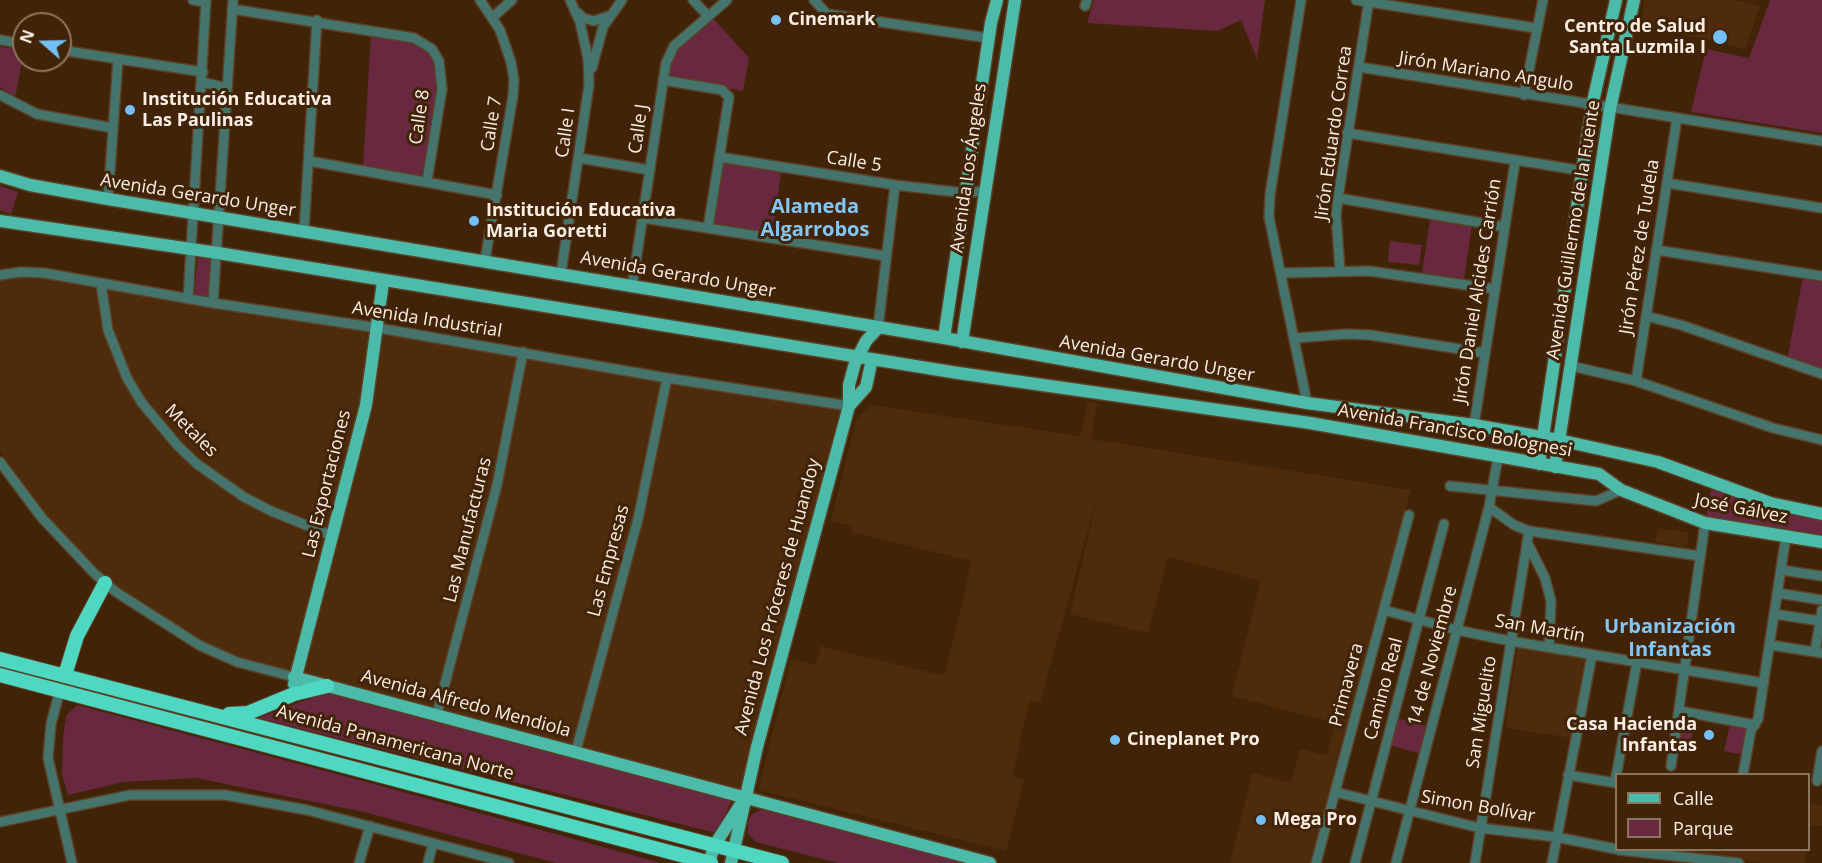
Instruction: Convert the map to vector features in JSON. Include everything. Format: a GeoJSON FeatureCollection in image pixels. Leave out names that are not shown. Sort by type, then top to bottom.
{"type":"FeatureCollection","features":[{"type":"Feature","properties":{"kind":"highway"},"geometry":{"type":"LineString","coordinates":[[65,675],[77,636],[105,583]]}},
{"type":"Feature","properties":{"kind":"highway","name":"Avenida Panamericana Norte"},"geometry":{"type":"LineString","coordinates":[[0,659],[714,846],[733,857],[782,863]]}},
{"type":"Feature","properties":{"kind":"highway","name":"Avenida Panamericana Norte"},"geometry":{"type":"LineString","coordinates":[[0,675],[710,863]]}},
{"type":"Feature","properties":{"kind":"highway"},"geometry":{"type":"LineString","coordinates":[[218,716],[248,713],[294,694],[327,686]]}},
{"type":"Feature","properties":{"kind":"main road","name":"Avenida Los Ángeles"},"geometry":{"type":"LineString","coordinates":[[944,338],[988,38],[997,0]]}},
{"type":"Feature","properties":{"kind":"main road","name":"Avenida Los Ángeles"},"geometry":{"type":"LineString","coordinates":[[962,342],[1009,26],[1015,0]]}},
{"type":"Feature","properties":{"kind":"main road","name":"Avenida Guillermo de la Fuente"},"geometry":{"type":"LineString","coordinates":[[1539,464],[1592,106],[1616,0]]}},
{"type":"Feature","properties":{"kind":"main road","name":"Avenida Guillermo de la Fuente"},"geometry":{"type":"LineString","coordinates":[[1555,467],[1610,109],[1634,0]]}},
{"type":"Feature","properties":{"kind":"main road"},"geometry":{"type":"LineString","coordinates":[[991,23],[1009,26]]}},
{"type":"Feature","properties":{"kind":"main road","name":"Avenida Gerardo Unger"},"geometry":{"type":"LineString","coordinates":[[0,176],[30,185],[108,199],[944,338],[1307,404],[1474,425],[1543,437],[1658,462],[1770,502],[1822,514]]}},
{"type":"Feature","properties":{"kind":"main road","name":"Avenida Gerardo Unger"},"geometry":{"type":"LineString","coordinates":[[0,221],[218,253],[383,282],[663,324],[856,360],[872,359],[1304,422],[1311,417],[1350,408]]}},
{"type":"Feature","properties":{"kind":"main road"},"geometry":{"type":"LineString","coordinates":[[953,277],[971,280]]}},
{"type":"Feature","properties":{"kind":"main road","name":"Las Exportaciones"},"geometry":{"type":"LineString","coordinates":[[294,694],[294,677],[366,405],[383,282]]}},
{"type":"Feature","properties":{"kind":"main road","name":"Avenida Los Próceres de Huandoy"},"geometry":{"type":"LineString","coordinates":[[733,857],[745,798],[833,459],[849,406],[849,385],[856,360],[866,341],[878,328]]}},
{"type":"Feature","properties":{"kind":"main road","name":"Avenida Los Próceres de Huandoy"},"geometry":{"type":"LineString","coordinates":[[849,406],[866,387],[872,359]]}},
{"type":"Feature","properties":{"kind":"main road","name":"Avenida Francisco Bolognesi"},"geometry":{"type":"LineString","coordinates":[[1304,422],[1599,474]]}},
{"type":"Feature","properties":{"kind":"main road","name":"José Gálvez"},"geometry":{"type":"LineString","coordinates":[[1599,474],[1621,490],[1705,523],[1822,542]]}},
{"type":"Feature","properties":{"kind":"main road","name":"Avenida Alfredo Mendiola"},"geometry":{"type":"LineString","coordinates":[[294,677],[990,863]]}},
{"type":"Feature","properties":{"kind":"main road","name":"Avenida Los Próceres de Huandoy"},"geometry":{"type":"LineString","coordinates":[[710,863],[714,846],[745,798]]}},
{"type":"Feature","properties":{"kind":"street"},"geometry":{"type":"LineString","coordinates":[[188,299],[206,1],[193,0]]}},
{"type":"Feature","properties":{"kind":"street","name":"Calle 7"},"geometry":{"type":"LineString","coordinates":[[480,0],[493,17],[507,45],[514,80],[485,261]]}},
{"type":"Feature","properties":{"kind":"street"},"geometry":{"type":"LineString","coordinates":[[493,17],[512,0]]}},
{"type":"Feature","properties":{"kind":"street","name":"Calle I"},"geometry":{"type":"LineString","coordinates":[[561,273],[589,85],[588,59],[576,11],[570,0]]}},
{"type":"Feature","properties":{"kind":"street"},"geometry":{"type":"LineString","coordinates":[[589,85],[595,51],[609,16],[622,0]]}},
{"type":"Feature","properties":{"kind":"street"},"geometry":{"type":"LineString","coordinates":[[693,0],[708,16]]}},
{"type":"Feature","properties":{"kind":"street","name":"Calle J"},"geometry":{"type":"LineString","coordinates":[[632,287],[666,63],[674,46],[727,0]]}},
{"type":"Feature","properties":{"kind":"street"},"geometry":{"type":"LineString","coordinates":[[814,0],[827,14],[988,38]]}},
{"type":"Feature","properties":{"kind":"street"},"geometry":{"type":"LineString","coordinates":[[1300,0],[1270,195],[1272,237],[1296,338],[1307,404]]}},
{"type":"Feature","properties":{"kind":"street"},"geometry":{"type":"LineString","coordinates":[[1356,0],[1536,28]]}},
{"type":"Feature","properties":{"kind":"street"},"geometry":{"type":"LineString","coordinates":[[1524,95],[1543,0]]}},
{"type":"Feature","properties":{"kind":"street","name":"Jirón Eduardo Correa"},"geometry":{"type":"LineString","coordinates":[[1340,270],[1336,215],[1369,1]]}},
{"type":"Feature","properties":{"kind":"street"},"geometry":{"type":"LineString","coordinates":[[213,303],[218,253],[232,4]]}},
{"type":"Feature","properties":{"kind":"street","name":"Calle 8"},"geometry":{"type":"LineString","coordinates":[[232,4],[414,38],[432,49],[439,61],[442,89],[427,180]]}},
{"type":"Feature","properties":{"kind":"street"},"geometry":{"type":"LineString","coordinates":[[576,11],[589,20],[601,20],[609,16]]}},
{"type":"Feature","properties":{"kind":"street"},"geometry":{"type":"LineString","coordinates":[[304,231],[317,20]]}},
{"type":"Feature","properties":{"kind":"street"},"geometry":{"type":"LineString","coordinates":[[72,52],[202,77],[227,88]]}},
{"type":"Feature","properties":{"kind":"street"},"geometry":{"type":"LineString","coordinates":[[108,199],[118,60]]}},
{"type":"Feature","properties":{"kind":"street","name":"Jirón Mariano Angulo"},"geometry":{"type":"LineString","coordinates":[[1359,67],[1610,109],[1822,141]]}},
{"type":"Feature","properties":{"kind":"street"},"geometry":{"type":"LineString","coordinates":[[663,80],[722,90],[728,94],[729,104],[708,228]]}},
{"type":"Feature","properties":{"kind":"street"},"geometry":{"type":"LineString","coordinates":[[0,95],[37,114],[113,128]]}},
{"type":"Feature","properties":{"kind":"street","name":"Jirón Pérez de Tudela"},"geometry":{"type":"LineString","coordinates":[[1636,381],[1677,118]]}},
{"type":"Feature","properties":{"kind":"street"},"geometry":{"type":"LineString","coordinates":[[1347,133],[1515,162],[1584,171]]}},
{"type":"Feature","properties":{"kind":"street","name":"Calle 5"},"geometry":{"type":"LineString","coordinates":[[719,157],[895,185],[965,193],[984,190]]}},
{"type":"Feature","properties":{"kind":"street"},"geometry":{"type":"LineString","coordinates":[[579,158],[650,170]]}},
{"type":"Feature","properties":{"kind":"street"},"geometry":{"type":"LineString","coordinates":[[309,161],[427,180],[497,195]]}},
{"type":"Feature","properties":{"kind":"street","name":"Jirón Daniel Alcides Carrión"},"geometry":{"type":"LineString","coordinates":[[1474,425],[1515,162]]}},
{"type":"Feature","properties":{"kind":"street"},"geometry":{"type":"LineString","coordinates":[[1667,183],[1822,208]]}},
{"type":"Feature","properties":{"kind":"street"},"geometry":{"type":"LineString","coordinates":[[878,328],[895,185]]}},
{"type":"Feature","properties":{"kind":"street"},"geometry":{"type":"LineString","coordinates":[[1338,198],[1505,227]]}},
{"type":"Feature","properties":{"kind":"street"},"geometry":{"type":"LineString","coordinates":[[643,218],[886,256]]}},
{"type":"Feature","properties":{"kind":"street"},"geometry":{"type":"LineString","coordinates":[[1656,250],[1822,276]]}},
{"type":"Feature","properties":{"kind":"street"},"geometry":{"type":"LineString","coordinates":[[1281,273],[1340,270],[1404,274],[1495,289]]}},
{"type":"Feature","properties":{"kind":"street","name":"Avenida Industrial"},"geometry":{"type":"LineString","coordinates":[[0,275],[21,272],[44,273],[188,299],[849,406]]}},
{"type":"Feature","properties":{"kind":"street","name":"Metales"},"geometry":{"type":"LineString","coordinates":[[101,284],[108,330],[127,378],[142,403],[178,446],[197,464],[244,497],[280,516],[333,536]]}},
{"type":"Feature","properties":{"kind":"street"},"geometry":{"type":"LineString","coordinates":[[1646,316],[1681,325],[1822,374]]}},
{"type":"Feature","properties":{"kind":"street"},"geometry":{"type":"LineString","coordinates":[[1296,338],[1346,334],[1370,335],[1485,353]]}},
{"type":"Feature","properties":{"kind":"street","name":"Las Manufacturas"},"geometry":{"type":"LineString","coordinates":[[437,714],[497,484],[522,352]]}},
{"type":"Feature","properties":{"kind":"street"},"geometry":{"type":"LineString","coordinates":[[1571,366],[1636,381],[1773,428],[1822,440]]}},
{"type":"Feature","properties":{"kind":"street","name":"Las Empresas"},"geometry":{"type":"LineString","coordinates":[[576,751],[638,519],[667,378]]}},
{"type":"Feature","properties":{"kind":"street","name":"14 de Noviembre"},"geometry":{"type":"LineString","coordinates":[[1396,863],[1493,492],[1498,457]]}},
{"type":"Feature","properties":{"kind":"street","name":"Avenida Alfredo Mendiola"},"geometry":{"type":"LineString","coordinates":[[0,462],[42,518],[105,583],[166,625],[200,645],[237,662],[294,677]]}},
{"type":"Feature","properties":{"kind":"street"},"geometry":{"type":"LineString","coordinates":[[1450,486],[1596,501],[1621,490]]}},
{"type":"Feature","properties":{"kind":"street"},"geometry":{"type":"LineString","coordinates":[[1489,507],[1514,525],[1529,531],[1700,556]]}},
{"type":"Feature","properties":{"kind":"street","name":"Primavera"},"geometry":{"type":"LineString","coordinates":[[1316,863],[1409,515]]}},
{"type":"Feature","properties":{"kind":"street"},"geometry":{"type":"LineString","coordinates":[[1671,766],[1705,523]]}},
{"type":"Feature","properties":{"kind":"street","name":"Camino Real"},"geometry":{"type":"LineString","coordinates":[[1355,863],[1444,524]]}},
{"type":"Feature","properties":{"kind":"street","name":"San Miguelito"},"geometry":{"type":"LineString","coordinates":[[1475,863],[1529,531]]}},
{"type":"Feature","properties":{"kind":"street"},"geometry":{"type":"LineString","coordinates":[[1743,773],[1751,730],[1755,725],[1764,683],[1786,536]]}},
{"type":"Feature","properties":{"kind":"street"},"geometry":{"type":"LineString","coordinates":[[1527,542],[1545,578],[1551,601],[1549,648]]}},
{"type":"Feature","properties":{"kind":"street"},"geometry":{"type":"LineString","coordinates":[[1781,570],[1822,576]]}},
{"type":"Feature","properties":{"kind":"street"},"geometry":{"type":"LineString","coordinates":[[1777,593],[1822,600]]}},
{"type":"Feature","properties":{"kind":"street","name":"San Martín"},"geometry":{"type":"LineString","coordinates":[[1384,610],[1457,630],[1510,641],[1764,683]]}},
{"type":"Feature","properties":{"kind":"street"},"geometry":{"type":"LineString","coordinates":[[1770,645],[1818,653],[1822,610]]}},
{"type":"Feature","properties":{"kind":"street"},"geometry":{"type":"LineString","coordinates":[[1774,614],[1820,621]]}},
{"type":"Feature","properties":{"kind":"street"},"geometry":{"type":"LineString","coordinates":[[1552,863],[1592,655]]}},
{"type":"Feature","properties":{"kind":"street"},"geometry":{"type":"LineString","coordinates":[[1618,773],[1637,662]]}},
{"type":"Feature","properties":{"kind":"street"},"geometry":{"type":"LineString","coordinates":[[60,690],[51,724],[48,758],[72,863]]}},
{"type":"Feature","properties":{"kind":"street"},"geometry":{"type":"LineString","coordinates":[[1680,711],[1755,725]]}},
{"type":"Feature","properties":{"kind":"street"},"geometry":{"type":"LineString","coordinates":[[1817,781],[1822,751]]}},
{"type":"Feature","properties":{"kind":"street"},"geometry":{"type":"LineString","coordinates":[[1568,774],[1615,782]]}},
{"type":"Feature","properties":{"kind":"street","name":"Simon Bolívar"},"geometry":{"type":"LineString","coordinates":[[1335,792],[1480,828],[1556,837],[1615,848]]}},
{"type":"Feature","properties":{"kind":"street"},"geometry":{"type":"LineString","coordinates":[[0,822],[130,795],[225,795],[273,802],[508,863]]}},
{"type":"Feature","properties":{"kind":"street"},"geometry":{"type":"LineString","coordinates":[[359,863],[370,826]]}},
{"type":"Feature","properties":{"kind":"street"},"geometry":{"type":"LineString","coordinates":[[428,863],[433,843]]}},
{"type":"Feature","properties":{"kind":"street","name":"Simon Bolívar"},"geometry":{"type":"LineString","coordinates":[[1632,851],[1734,863]]}},
{"type":"Feature","properties":{"kind":"shaded area","name":"Centro de Salud Santa Luzmila I"},"geometry":{"type":"Polygon","coordinates":[[[1644,0],[1734,0],[1760,6],[1745,49],[1636,24],[1639,15],[1643,16],[1644,0]]]}},
{"type":"Feature","properties":{"kind":"shaded area"},"geometry":{"type":"Polygon","coordinates":[[[44,277],[840,411],[742,793],[259,664],[206,644],[129,598],[88,563],[14,477],[0,451],[0,278],[44,277]]]}},
{"type":"Feature","properties":{"kind":"shaded area"},"geometry":{"type":"Polygon","coordinates":[[[1088,401],[1097,404],[1091,439],[1411,490],[1312,863],[1230,863],[1252,773],[1291,783],[1300,749],[1327,756],[1335,723],[1232,696],[1261,581],[1168,557],[1148,633],[1070,614],[1098,494],[1040,702],[1030,700],[1012,776],[1024,780],[1006,851],[758,790],[791,659],[816,665],[821,646],[944,676],[972,561],[851,532],[852,526],[831,521],[856,419],[871,405],[1080,436],[1088,401]]]}},
{"type":"Feature","properties":{"kind":"shaded area"},"geometry":{"type":"Polygon","coordinates":[[[1658,528],[1689,533],[1687,547],[1655,542],[1658,528]]]}},
{"type":"Feature","properties":{"kind":"shaded area"},"geometry":{"type":"Polygon","coordinates":[[[1518,646],[1588,658],[1573,738],[1505,728],[1518,646]]]}},
{"type":"Feature","properties":{"kind":"shaded area"},"geometry":{"type":"Polygon","coordinates":[[[1810,803],[1822,805],[1822,826],[1811,825],[1810,832],[1810,803]]]}},
{"type":"Feature","properties":{"kind":"shaded area"},"geometry":{"type":"Polygon","coordinates":[[[1685,851],[1807,851],[1804,863],[1764,863],[1685,851]]]}},
{"type":"Feature","properties":{"kind":"green space"},"geometry":{"type":"Polygon","coordinates":[[[1094,0],[1265,0],[1257,59],[1241,20],[1217,31],[1087,23],[1094,0]]]}},
{"type":"Feature","properties":{"kind":"green space"},"geometry":{"type":"Polygon","coordinates":[[[1770,0],[1822,0],[1822,133],[1691,112],[1706,49],[1749,58],[1770,0]]]}},
{"type":"Feature","properties":{"kind":"green space"},"geometry":{"type":"Polygon","coordinates":[[[711,16],[749,58],[743,91],[667,78],[668,64],[676,49],[711,16]]]}},
{"type":"Feature","properties":{"kind":"green space"},"geometry":{"type":"Polygon","coordinates":[[[371,34],[412,41],[430,52],[435,61],[438,89],[425,177],[363,167],[371,34]]]}},
{"type":"Feature","properties":{"kind":"green space"},"geometry":{"type":"Polygon","coordinates":[[[0,47],[12,48],[12,72],[20,72],[15,98],[0,87],[0,47]]]}},
{"type":"Feature","properties":{"kind":"green space"},"geometry":{"type":"Polygon","coordinates":[[[722,162],[781,171],[773,234],[712,225],[722,162]]]}},
{"type":"Feature","properties":{"kind":"green space"},"geometry":{"type":"Polygon","coordinates":[[[0,186],[18,192],[11,214],[0,210],[0,186]]]}},
{"type":"Feature","properties":{"kind":"green space"},"geometry":{"type":"Polygon","coordinates":[[[1430,219],[1472,225],[1464,279],[1422,273],[1430,219]]]}},
{"type":"Feature","properties":{"kind":"green space"},"geometry":{"type":"Polygon","coordinates":[[[1390,241],[1422,245],[1419,265],[1388,262],[1390,241]]]}},
{"type":"Feature","properties":{"kind":"green space"},"geometry":{"type":"Polygon","coordinates":[[[198,258],[213,259],[209,299],[194,294],[198,258]]]}},
{"type":"Feature","properties":{"kind":"green space"},"geometry":{"type":"Polygon","coordinates":[[[1803,277],[1822,281],[1822,371],[1787,360],[1803,277]]]}},
{"type":"Feature","properties":{"kind":"green space"},"geometry":{"type":"Polygon","coordinates":[[[1711,489],[1797,516],[1822,519],[1822,539],[1706,518],[1711,489]]]}},
{"type":"Feature","properties":{"kind":"green space"},"geometry":{"type":"Polygon","coordinates":[[[325,693],[732,800],[716,833],[258,718],[325,693]]]}},
{"type":"Feature","properties":{"kind":"green space"},"geometry":{"type":"Polygon","coordinates":[[[77,705],[661,863],[556,863],[364,812],[196,778],[123,782],[68,795],[62,774],[63,739],[66,716],[77,705]]]}},
{"type":"Feature","properties":{"kind":"green space"},"geometry":{"type":"Polygon","coordinates":[[[1683,716],[1695,718],[1690,746],[1678,744],[1683,716]]]}},
{"type":"Feature","properties":{"kind":"green space"},"geometry":{"type":"Polygon","coordinates":[[[1396,718],[1429,727],[1422,754],[1389,745],[1396,718]]]}},
{"type":"Feature","properties":{"kind":"green space"},"geometry":{"type":"Polygon","coordinates":[[[1730,724],[1750,727],[1744,755],[1724,751],[1730,724]]]}},
{"type":"Feature","properties":{"kind":"green space"},"geometry":{"type":"Polygon","coordinates":[[[762,809],[966,863],[838,863],[756,842],[748,834],[748,823],[751,815],[762,809]]]}},
{"type":"Feature","properties":{"kind":"place","name":"Cinemark"},"geometry":{"type":"Point","coordinates":[776,20]}},
{"type":"Feature","properties":{"kind":"place","name":"Centro de Salud Santa Luzmila I"},"geometry":{"type":"Point","coordinates":[1720,37]}},
{"type":"Feature","properties":{"kind":"place","name":"Institución Educativa Las Paulinas"},"geometry":{"type":"Point","coordinates":[130,110]}},
{"type":"Feature","properties":{"kind":"place","name":"Institución Educativa Maria Goretti"},"geometry":{"type":"Point","coordinates":[474,221]}},
{"type":"Feature","properties":{"kind":"place","name":"Casa Hacienda Infantas"},"geometry":{"type":"Point","coordinates":[1709,735]}},
{"type":"Feature","properties":{"kind":"place","name":"Cineplanet Pro"},"geometry":{"type":"Point","coordinates":[1115,740]}},
{"type":"Feature","properties":{"kind":"place","name":"Mega Pro"},"geometry":{"type":"Point","coordinates":[1261,820]}},
{"type":"Feature","properties":{"kind":"district","name":"Alameda Algarrobos"},"geometry":{"type":"Point","coordinates":[815,218]}},
{"type":"Feature","properties":{"kind":"district","name":"Urbanización Infantas"},"geometry":{"type":"Point","coordinates":[1670,638]}}]}
